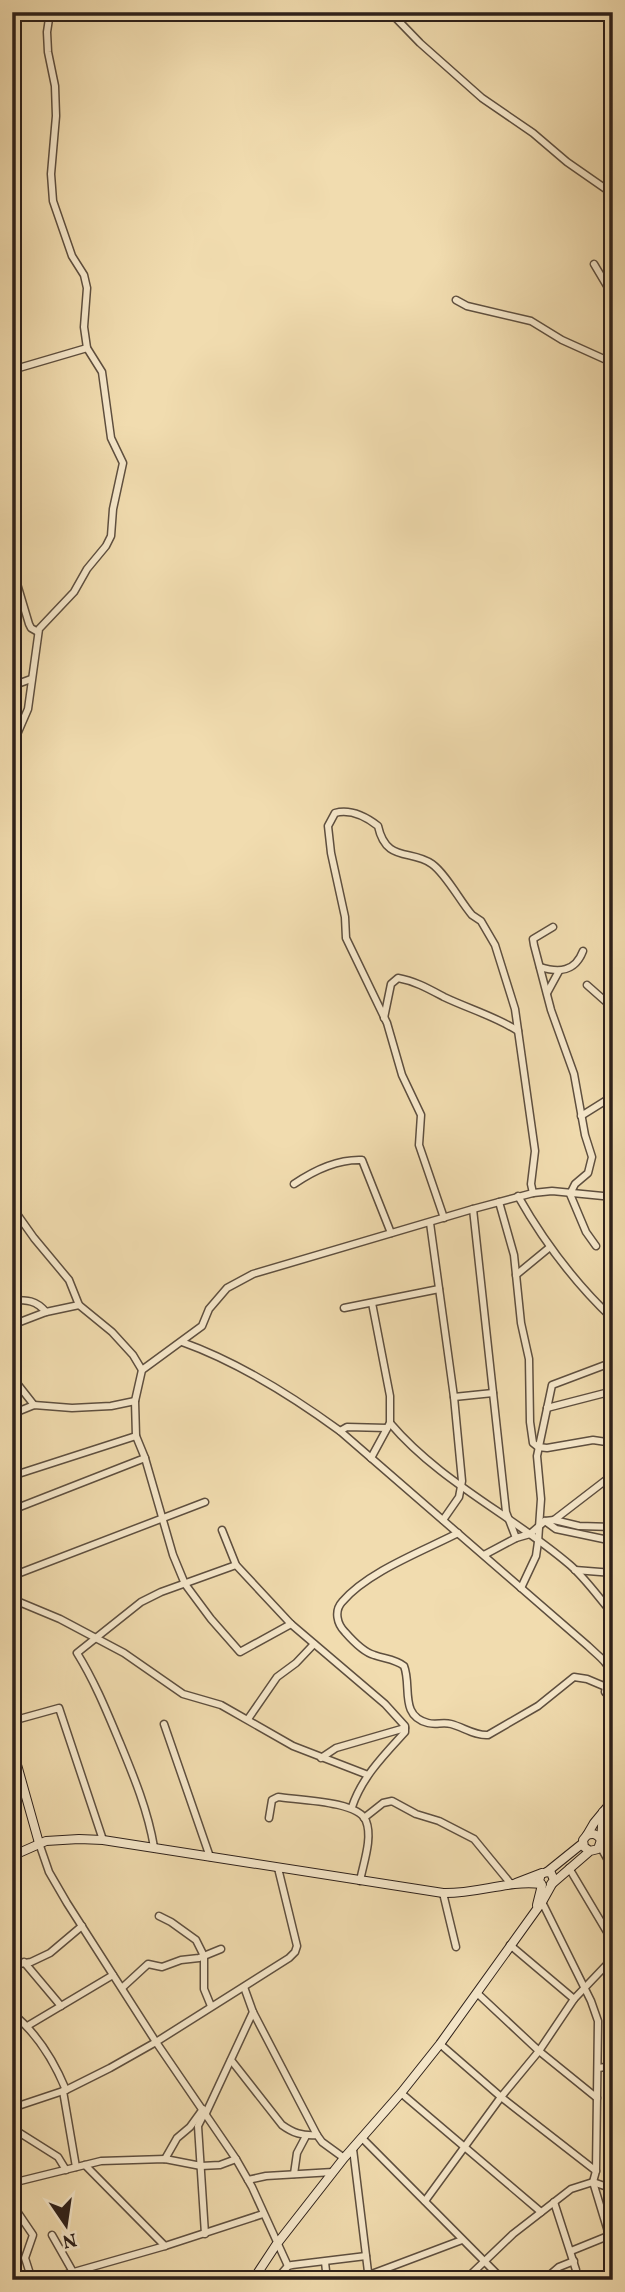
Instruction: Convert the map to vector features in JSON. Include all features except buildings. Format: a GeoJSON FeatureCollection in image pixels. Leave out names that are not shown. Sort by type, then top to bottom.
{"type":"FeatureCollection","features":[{"type":"Feature","properties":{"kind":"main road"},"geometry":{"type":"LineString","coordinates":[[12,1747],[38,1843]]}},
{"type":"Feature","properties":{"kind":"main road"},"geometry":{"type":"LineString","coordinates":[[539,1905],[539,1877],[585,1839],[613,1800]]}},
{"type":"Feature","properties":{"kind":"main road"},"geometry":{"type":"LineString","coordinates":[[513,1883],[549,1886],[601,1843],[603,1812]]}},
{"type":"Feature","properties":{"kind":"main road"},"geometry":{"type":"LineString","coordinates":[[585,1839],[598,1835],[601,1843]]}},
{"type":"Feature","properties":{"kind":"main road"},"geometry":{"type":"LineString","coordinates":[[12,1856],[38,1843],[79,1839],[103,1840],[443,1893],[467,1892],[513,1883],[545,1872],[553,1875],[552,1883],[539,1905],[440,2044],[344,2158],[276,2245],[253,2280]]}},
{"type":"Feature","properties":{"kind":"main road"},"geometry":{"type":"LineString","coordinates":[[585,1839],[591,1852]]}},
{"type":"Feature","properties":{"kind":"street"},"geometry":{"type":"LineString","coordinates":[[12,746],[28,709],[38,632],[74,592],[111,536],[113,509],[123,463],[111,438],[102,372],[87,348],[84,327],[87,288],[84,275],[72,256],[53,201],[51,174],[56,116],[55,86],[48,52],[50,12]]}},
{"type":"Feature","properties":{"kind":"street"},"geometry":{"type":"LineString","coordinates":[[390,12],[475,93],[613,194]]}},
{"type":"Feature","properties":{"kind":"street"},"geometry":{"type":"LineString","coordinates":[[594,264],[613,296]]}},
{"type":"Feature","properties":{"kind":"street"},"geometry":{"type":"LineString","coordinates":[[456,300],[467,306],[531,321],[562,340],[613,363]]}},
{"type":"Feature","properties":{"kind":"street"},"geometry":{"type":"LineString","coordinates":[[12,370],[87,348]]}},
{"type":"Feature","properties":{"kind":"street"},"geometry":{"type":"LineString","coordinates":[[12,567],[29,624],[38,632]]}},
{"type":"Feature","properties":{"kind":"street"},"geometry":{"type":"LineString","coordinates":[[12,686],[32,679]]}},
{"type":"Feature","properties":{"kind":"street"},"geometry":{"type":"LineString","coordinates":[[444,1218],[419,1145],[421,1115],[402,1075],[384,1018],[346,938],[345,917],[328,826],[335,813],[351,811],[375,824],[394,852],[432,864],[472,915],[481,921],[499,956],[515,1009],[535,1151],[531,1184],[533,1193]]}},
{"type":"Feature","properties":{"kind":"street"},"geometry":{"type":"LineString","coordinates":[[553,927],[533,939],[551,1010],[574,1074],[592,1157],[592,1167],[575,1184],[570,1194],[586,1233],[596,1246]]}},
{"type":"Feature","properties":{"kind":"street"},"geometry":{"type":"LineString","coordinates":[[540,967],[559,971],[574,967],[583,951]]}},
{"type":"Feature","properties":{"kind":"street"},"geometry":{"type":"LineString","coordinates":[[547,993],[559,971]]}},
{"type":"Feature","properties":{"kind":"street"},"geometry":{"type":"LineString","coordinates":[[384,1018],[391,984],[398,978],[428,987],[444,997],[493,1016],[518,1031]]}},
{"type":"Feature","properties":{"kind":"street"},"geometry":{"type":"LineString","coordinates":[[587,985],[613,1008]]}},
{"type":"Feature","properties":{"kind":"street"},"geometry":{"type":"LineString","coordinates":[[581,1116],[613,1096]]}},
{"type":"Feature","properties":{"kind":"street"},"geometry":{"type":"LineString","coordinates":[[294,1184],[312,1172],[362,1160],[391,1233]]}},
{"type":"Feature","properties":{"kind":"street"},"geometry":{"type":"LineString","coordinates":[[291,1624],[240,1651],[211,1619],[185,1584],[173,1555],[136,1436],[135,1401],[142,1370],[202,1326],[209,1309],[227,1288],[253,1274],[533,1193],[552,1191],[613,1197]]}},
{"type":"Feature","properties":{"kind":"street"},"geometry":{"type":"LineString","coordinates":[[519,1196],[539,1233],[586,1293],[613,1319]]}},
{"type":"Feature","properties":{"kind":"street"},"geometry":{"type":"LineString","coordinates":[[499,1202],[510,1234],[521,1323],[529,1359],[533,1443],[538,1447],[593,1440],[613,1443]]}},
{"type":"Feature","properties":{"kind":"street"},"geometry":{"type":"LineString","coordinates":[[12,1207],[69,1280],[79,1305],[112,1332],[133,1355],[142,1370]]}},
{"type":"Feature","properties":{"kind":"street"},"geometry":{"type":"LineString","coordinates":[[473,1209],[509,1520],[516,1538]]}},
{"type":"Feature","properties":{"kind":"street"},"geometry":{"type":"LineString","coordinates":[[430,1223],[454,1397],[461,1486],[459,1497],[443,1520]]}},
{"type":"Feature","properties":{"kind":"street"},"geometry":{"type":"LineString","coordinates":[[516,1275],[550,1247]]}},
{"type":"Feature","properties":{"kind":"street"},"geometry":{"type":"LineString","coordinates":[[344,1308],[439,1289]]}},
{"type":"Feature","properties":{"kind":"street"},"geometry":{"type":"LineString","coordinates":[[12,1300],[30,1300],[40,1304],[46,1312]]}},
{"type":"Feature","properties":{"kind":"street"},"geometry":{"type":"LineString","coordinates":[[371,1458],[389,1426],[390,1396],[372,1303]]}},
{"type":"Feature","properties":{"kind":"street"},"geometry":{"type":"LineString","coordinates":[[12,1325],[46,1312],[79,1305]]}},
{"type":"Feature","properties":{"kind":"street"},"geometry":{"type":"LineString","coordinates":[[182,1342],[212,1353],[310,1409],[340,1431],[588,1646],[609,1669],[610,1677],[605,1692],[613,1700]]}},
{"type":"Feature","properties":{"kind":"street"},"geometry":{"type":"LineString","coordinates":[[521,1588],[536,1556],[542,1523],[538,1447],[548,1397],[555,1382],[613,1362]]}},
{"type":"Feature","properties":{"kind":"street"},"geometry":{"type":"LineString","coordinates":[[12,1377],[34,1405]]}},
{"type":"Feature","properties":{"kind":"street"},"geometry":{"type":"LineString","coordinates":[[547,1408],[613,1391]]}},
{"type":"Feature","properties":{"kind":"street"},"geometry":{"type":"LineString","coordinates":[[454,1397],[493,1393]]}},
{"type":"Feature","properties":{"kind":"street"},"geometry":{"type":"LineString","coordinates":[[12,1414],[34,1405],[72,1408],[111,1406],[135,1401]]}},
{"type":"Feature","properties":{"kind":"street"},"geometry":{"type":"LineString","coordinates":[[340,1431],[347,1427],[389,1426],[442,1473],[530,1534],[575,1570],[613,1614]]}},
{"type":"Feature","properties":{"kind":"street"},"geometry":{"type":"LineString","coordinates":[[12,1476],[136,1436]]}},
{"type":"Feature","properties":{"kind":"street"},"geometry":{"type":"LineString","coordinates":[[12,1510],[145,1458]]}},
{"type":"Feature","properties":{"kind":"street"},"geometry":{"type":"LineString","coordinates":[[484,1555],[516,1538],[530,1534],[542,1523],[554,1520],[606,1480]]}},
{"type":"Feature","properties":{"kind":"street"},"geometry":{"type":"LineString","coordinates":[[12,1576],[205,1502]]}},
{"type":"Feature","properties":{"kind":"street"},"geometry":{"type":"LineString","coordinates":[[554,1520],[579,1526],[613,1527]]}},
{"type":"Feature","properties":{"kind":"street"},"geometry":{"type":"LineString","coordinates":[[542,1523],[556,1530],[613,1541]]}},
{"type":"Feature","properties":{"kind":"street"},"geometry":{"type":"LineString","coordinates":[[222,1530],[236,1565],[291,1624],[402,1721],[405,1732],[368,1775],[357,1792],[352,1807]]}},
{"type":"Feature","properties":{"kind":"street"},"geometry":{"type":"LineString","coordinates":[[458,1533],[407,1557],[371,1578],[340,1603],[337,1613],[342,1630],[362,1649],[371,1655],[398,1661],[404,1666],[411,1711],[426,1723],[445,1723],[482,1736],[538,1706],[573,1676],[606,1687]]}},
{"type":"Feature","properties":{"kind":"street"},"geometry":{"type":"LineString","coordinates":[[154,1847],[130,1769],[99,1693],[77,1653],[141,1602],[160,1592],[236,1565]]}},
{"type":"Feature","properties":{"kind":"street"},"geometry":{"type":"LineString","coordinates":[[575,1570],[613,1573]]}},
{"type":"Feature","properties":{"kind":"street"},"geometry":{"type":"LineString","coordinates":[[12,1599],[124,1653],[173,1689],[220,1705],[293,1746],[368,1775]]}},
{"type":"Feature","properties":{"kind":"street"},"geometry":{"type":"LineString","coordinates":[[248,1719],[276,1677],[314,1644]]}},
{"type":"Feature","properties":{"kind":"street"},"geometry":{"type":"LineString","coordinates":[[12,1721],[59,1708],[103,1840]]}},
{"type":"Feature","properties":{"kind":"street"},"geometry":{"type":"LineString","coordinates":[[164,1724],[210,1857]]}},
{"type":"Feature","properties":{"kind":"street"},"geometry":{"type":"LineString","coordinates":[[321,1758],[336,1748],[405,1728]]}},
{"type":"Feature","properties":{"kind":"street"},"geometry":{"type":"LineString","coordinates":[[269,1818],[272,1800],[278,1797],[352,1807],[364,1818],[368,1833],[360,1881]]}},
{"type":"Feature","properties":{"kind":"street"},"geometry":{"type":"LineString","coordinates":[[364,1818],[383,1803],[392,1801],[416,1814],[439,1821],[474,1839],[513,1883]]}},
{"type":"Feature","properties":{"kind":"street"},"geometry":{"type":"LineString","coordinates":[[38,1843],[49,1872],[82,1927],[236,2159],[288,2266]]}},
{"type":"Feature","properties":{"kind":"street"},"geometry":{"type":"LineString","coordinates":[[601,1843],[613,1869]]}},
{"type":"Feature","properties":{"kind":"street"},"geometry":{"type":"LineString","coordinates":[[591,1852],[608,1862]]}},
{"type":"Feature","properties":{"kind":"street"},"geometry":{"type":"LineString","coordinates":[[12,2108],[64,2091],[156,2042],[295,1952],[297,1946],[278,1868]]}},
{"type":"Feature","properties":{"kind":"street"},"geometry":{"type":"LineString","coordinates":[[569,1868],[613,1942]]}},
{"type":"Feature","properties":{"kind":"street"},"geometry":{"type":"LineString","coordinates":[[443,1893],[456,1947]]}},
{"type":"Feature","properties":{"kind":"street"},"geometry":{"type":"LineString","coordinates":[[539,1905],[586,1988],[598,2021],[596,2171],[593,2182],[613,2248]]}},
{"type":"Feature","properties":{"kind":"street"},"geometry":{"type":"LineString","coordinates":[[159,1916],[196,1940],[204,1956],[204,1989],[211,2006]]}},
{"type":"Feature","properties":{"kind":"street"},"geometry":{"type":"LineString","coordinates":[[12,1975],[19,1964],[31,1962],[50,1953],[82,1927]]}},
{"type":"Feature","properties":{"kind":"street"},"geometry":{"type":"LineString","coordinates":[[510,1945],[574,1999]]}},
{"type":"Feature","properties":{"kind":"street"},"geometry":{"type":"LineString","coordinates":[[123,1987],[148,1964],[162,1967],[221,1949]]}},
{"type":"Feature","properties":{"kind":"street"},"geometry":{"type":"LineString","coordinates":[[425,2201],[501,2097],[539,2051],[574,1999],[613,1958]]}},
{"type":"Feature","properties":{"kind":"street"},"geometry":{"type":"LineString","coordinates":[[24,1962],[61,2006]]}},
{"type":"Feature","properties":{"kind":"street"},"geometry":{"type":"LineString","coordinates":[[29,2025],[113,1975]]}},
{"type":"Feature","properties":{"kind":"street"},"geometry":{"type":"LineString","coordinates":[[244,1987],[253,2012],[317,2135],[322,2143],[344,2158]]}},
{"type":"Feature","properties":{"kind":"street"},"geometry":{"type":"LineString","coordinates":[[477,1993],[539,2051],[597,2098]]}},
{"type":"Feature","properties":{"kind":"street"},"geometry":{"type":"LineString","coordinates":[[205,2234],[198,2124],[253,2012]]}},
{"type":"Feature","properties":{"kind":"street"},"geometry":{"type":"LineString","coordinates":[[12,2013],[29,2025],[59,2072],[76,2167]]}},
{"type":"Feature","properties":{"kind":"street"},"geometry":{"type":"LineString","coordinates":[[440,2044],[501,2097],[596,2171]]}},
{"type":"Feature","properties":{"kind":"street"},"geometry":{"type":"LineString","coordinates":[[231,2060],[282,2124],[292,2132],[306,2136],[317,2135]]}},
{"type":"Feature","properties":{"kind":"street"},"geometry":{"type":"LineString","coordinates":[[598,2068],[613,2066]]}},
{"type":"Feature","properties":{"kind":"street"},"geometry":{"type":"LineString","coordinates":[[401,2092],[541,2212]]}},
{"type":"Feature","properties":{"kind":"street"},"geometry":{"type":"LineString","coordinates":[[165,2159],[177,2138],[204,2111]]}},
{"type":"Feature","properties":{"kind":"street"},"geometry":{"type":"LineString","coordinates":[[12,2128],[58,2157],[66,2170]]}},
{"type":"Feature","properties":{"kind":"street"},"geometry":{"type":"LineString","coordinates":[[294,2175],[297,2153],[306,2136]]}},
{"type":"Feature","properties":{"kind":"street"},"geometry":{"type":"LineString","coordinates":[[362,2138],[503,2280]]}},
{"type":"Feature","properties":{"kind":"street"},"geometry":{"type":"LineString","coordinates":[[353,2148],[369,2278],[462,2240]]}},
{"type":"Feature","properties":{"kind":"street"},"geometry":{"type":"LineString","coordinates":[[12,2183],[85,2165],[123,2159],[165,2159],[201,2166],[220,2165],[236,2159]]}},
{"type":"Feature","properties":{"kind":"street"},"geometry":{"type":"LineString","coordinates":[[85,2165],[165,2246]]}},
{"type":"Feature","properties":{"kind":"street"},"geometry":{"type":"LineString","coordinates":[[248,2180],[266,2176],[333,2172]]}},
{"type":"Feature","properties":{"kind":"street"},"geometry":{"type":"LineString","coordinates":[[465,2280],[513,2234],[571,2189],[593,2182],[613,2189]]}},
{"type":"Feature","properties":{"kind":"street"},"geometry":{"type":"LineString","coordinates":[[554,2202],[576,2270]]}},
{"type":"Feature","properties":{"kind":"street"},"geometry":{"type":"LineString","coordinates":[[12,2204],[33,2235],[26,2258],[32,2280]]}},
{"type":"Feature","properties":{"kind":"street"},"geometry":{"type":"LineString","coordinates":[[46,2280],[205,2234],[263,2214]]}},
{"type":"Feature","properties":{"kind":"street"},"geometry":{"type":"LineString","coordinates":[[571,2251],[610,2234]]}},
{"type":"Feature","properties":{"kind":"street"},"geometry":{"type":"LineString","coordinates":[[52,2235],[73,2272]]}},
{"type":"Feature","properties":{"kind":"street"},"geometry":{"type":"LineString","coordinates":[[276,2280],[288,2266],[366,2256]]}},
{"type":"Feature","properties":{"kind":"street"},"geometry":{"type":"LineString","coordinates":[[325,2262],[327,2280]]}},
{"type":"Feature","properties":{"kind":"street"},"geometry":{"type":"LineString","coordinates":[[544,2280],[559,2267],[574,2262]]}}]}
